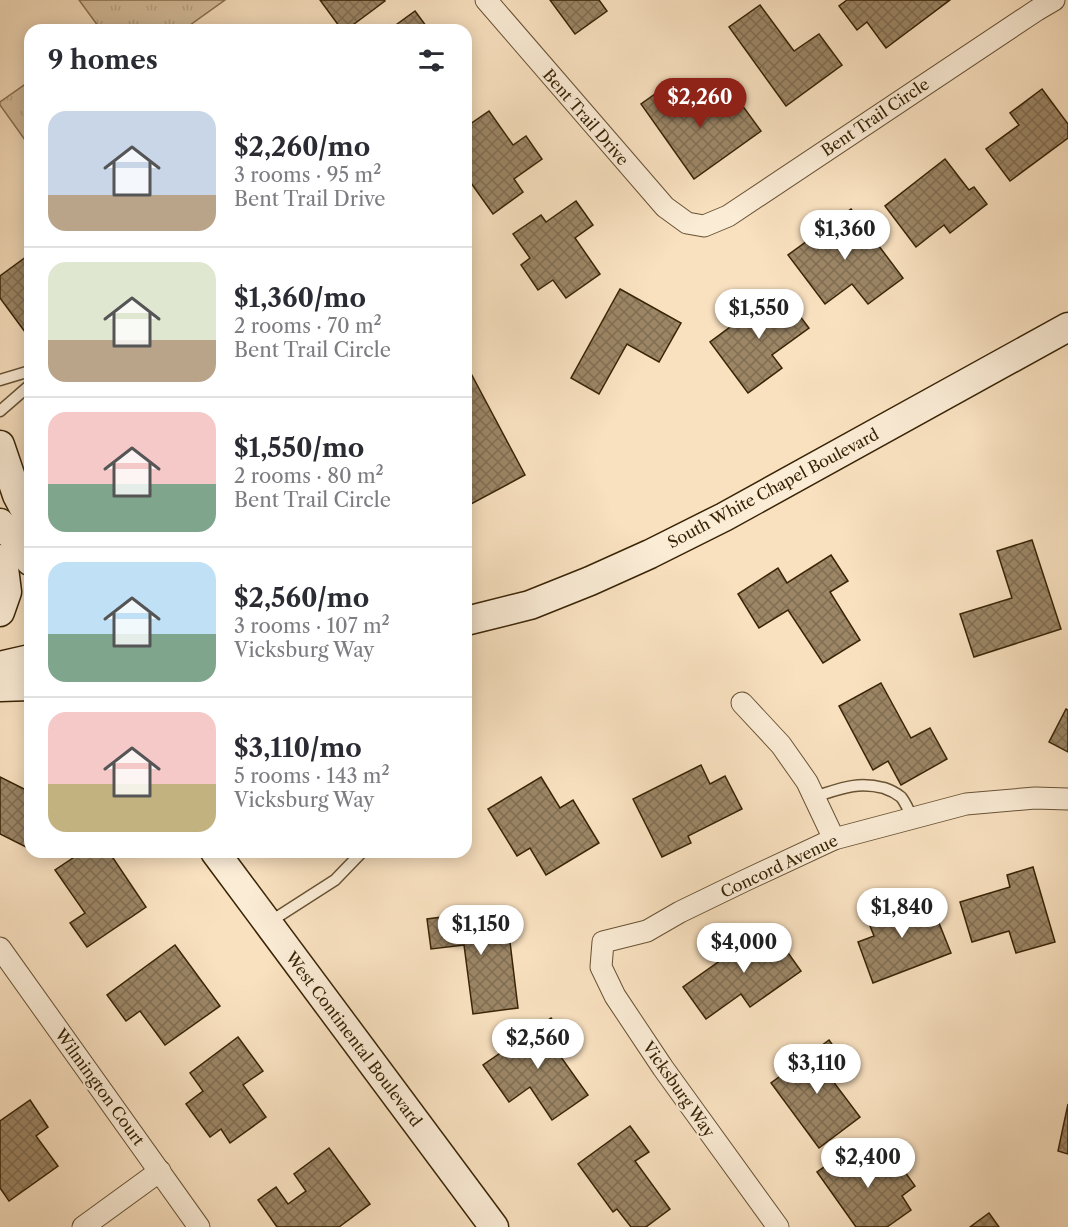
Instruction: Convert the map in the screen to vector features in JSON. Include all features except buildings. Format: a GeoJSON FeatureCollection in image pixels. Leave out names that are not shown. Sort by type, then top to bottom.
{"type":"FeatureCollection","features":[{"type":"Feature","properties":{"kind":"main road","name":"South White Chapel Boulevard"},"geometry":{"type":"LineString","coordinates":[[472,620],[530,605],[650,554],[724,517],[1068,327]]}},
{"type":"Feature","properties":{"kind":"main road"},"geometry":{"type":"LineString","coordinates":[[0,445],[24,508]]}},
{"type":"Feature","properties":{"kind":"main road"},"geometry":{"type":"LineString","coordinates":[[0,523],[24,553]]}},
{"type":"Feature","properties":{"kind":"main road"},"geometry":{"type":"LineString","coordinates":[[0,559],[4,568],[7,592],[0,612]]}},
{"type":"Feature","properties":{"kind":"main road"},"geometry":{"type":"LineString","coordinates":[[0,666],[24,660]]}},
{"type":"Feature","properties":{"kind":"main road"},"geometry":{"type":"LineString","coordinates":[[0,687],[24,686]]}},
{"type":"Feature","properties":{"kind":"main road","name":"West Continental Boulevard"},"geometry":{"type":"LineString","coordinates":[[219,858],[494,1227]]}},
{"type":"Feature","properties":{"kind":"street","name":"Bent Trail Drive"},"geometry":{"type":"LineString","coordinates":[[486,0],[664,207],[687,223],[694,224]]}},
{"type":"Feature","properties":{"kind":"street","name":"Bent Trail Circle"},"geometry":{"type":"LineString","coordinates":[[694,224],[704,226],[728,216],[1054,0]]}},
{"type":"Feature","properties":{"kind":"street"},"geometry":{"type":"LineString","coordinates":[[742,702],[781,745],[807,782],[834,839]]}},
{"type":"Feature","properties":{"kind":"street","name":"Concord Avenue"},"geometry":{"type":"LineString","coordinates":[[603,942],[647,931],[680,912],[834,839],[966,804],[1035,798],[1068,800]]}},
{"type":"Feature","properties":{"kind":"street","name":"Vicksburg Way"},"geometry":{"type":"LineString","coordinates":[[603,942],[601,967],[615,996],[663,1068],[778,1227]]}},
{"type":"Feature","properties":{"kind":"street","name":"Wilmington Court"},"geometry":{"type":"LineString","coordinates":[[0,948],[199,1227]]}},
{"type":"Feature","properties":{"kind":"street"},"geometry":{"type":"LineString","coordinates":[[83,1227],[160,1171]]}},
{"type":"Feature","properties":{"kind":"lane"},"geometry":{"type":"LineString","coordinates":[[0,380],[24,373]]}},
{"type":"Feature","properties":{"kind":"lane"},"geometry":{"type":"LineString","coordinates":[[0,411],[24,390]]}},
{"type":"Feature","properties":{"kind":"lane"},"geometry":{"type":"LineString","coordinates":[[814,797],[855,785],[877,786],[891,790],[902,798],[913,818]]}},
{"type":"Feature","properties":{"kind":"lane"},"geometry":{"type":"LineString","coordinates":[[268,923],[335,880],[356,858]]}},
{"type":"Feature","properties":{"kind":"green space"},"geometry":{"type":"Polygon","coordinates":[[[79,0],[225,0],[191,24],[97,24],[79,0]]]}},
{"type":"Feature","properties":{"kind":"green space"},"geometry":{"type":"Polygon","coordinates":[[[24,85],[24,139],[0,105],[0,102],[24,85]]]}}]}
